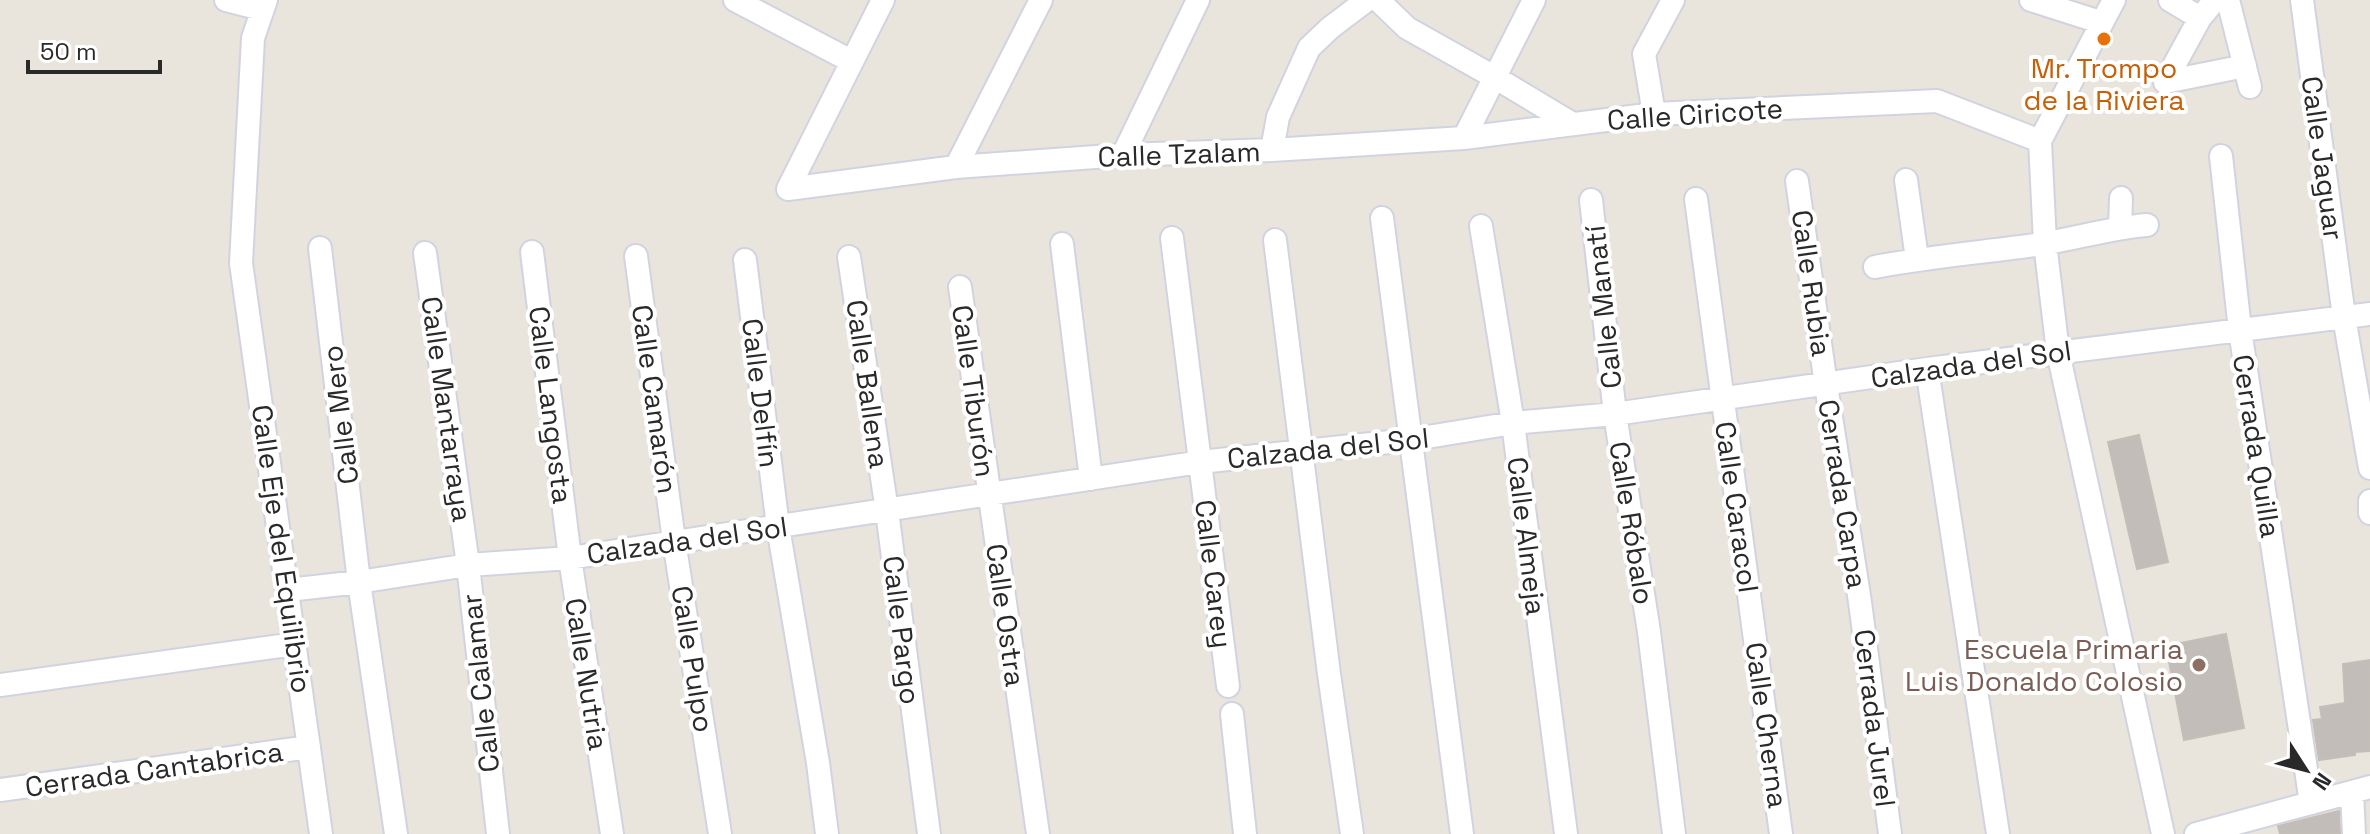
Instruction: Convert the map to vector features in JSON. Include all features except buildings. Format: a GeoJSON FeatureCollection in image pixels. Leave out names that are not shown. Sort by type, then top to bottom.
{"type":"FeatureCollection","features":[{"type":"Feature","properties":{"kind":"street"},"geometry":{"type":"LineString","coordinates":[[226,0],[264,4]]}},
{"type":"Feature","properties":{"kind":"street"},"geometry":{"type":"LineString","coordinates":[[735,0],[851,61],[883,0]]}},
{"type":"Feature","properties":{"kind":"street"},"geometry":{"type":"LineString","coordinates":[[956,167],[1041,0]]}},
{"type":"Feature","properties":{"kind":"street"},"geometry":{"type":"LineString","coordinates":[[1123,155],[1198,0]]}},
{"type":"Feature","properties":{"kind":"street"},"geometry":{"type":"LineString","coordinates":[[1272,150],[1278,117],[1309,48],[1367,0]]}},
{"type":"Feature","properties":{"kind":"street","name":"Calle Ciricote"},"geometry":{"type":"LineString","coordinates":[[1378,0],[1407,28],[1571,123],[1654,114],[1937,101],[2040,141]]}},
{"type":"Feature","properties":{"kind":"street"},"geometry":{"type":"LineString","coordinates":[[1464,138],[1534,0]]}},
{"type":"Feature","properties":{"kind":"street"},"geometry":{"type":"LineString","coordinates":[[1654,114],[1644,54],[1673,0]]}},
{"type":"Feature","properties":{"kind":"street"},"geometry":{"type":"LineString","coordinates":[[2031,0],[2100,22]]}},
{"type":"Feature","properties":{"kind":"street"},"geometry":{"type":"LineString","coordinates":[[2114,0],[2040,141],[2045,243],[2058,352],[2163,834]]}},
{"type":"Feature","properties":{"kind":"street"},"geometry":{"type":"LineString","coordinates":[[2170,0],[2200,18]]}},
{"type":"Feature","properties":{"kind":"street"},"geometry":{"type":"LineString","coordinates":[[2215,0],[2200,18],[2165,82],[2247,77],[2228,0]]}},
{"type":"Feature","properties":{"kind":"street","name":"Calle Jaguar"},"geometry":{"type":"LineString","coordinates":[[2302,0],[2344,317],[2370,468]]}},
{"type":"Feature","properties":{"kind":"street","name":"Calle Eje del Equilibrio"},"geometry":{"type":"LineString","coordinates":[[264,4],[253,38],[241,263],[321,834]]}},
{"type":"Feature","properties":{"kind":"street","name":"Calle Tzalam"},"geometry":{"type":"LineString","coordinates":[[851,61],[788,189],[956,167],[1123,155],[1272,150],[1464,138],[1571,123]]}},
{"type":"Feature","properties":{"kind":"street","name":"Cerrada Quilla"},"geometry":{"type":"LineString","coordinates":[[2221,156],[2240,330],[2311,803]]}},
{"type":"Feature","properties":{"kind":"street"},"geometry":{"type":"LineString","coordinates":[[1906,180],[1917,259]]}},
{"type":"Feature","properties":{"kind":"street","name":"Calle Rubia"},"geometry":{"type":"LineString","coordinates":[[1797,181],[1826,385]]}},
{"type":"Feature","properties":{"kind":"street"},"geometry":{"type":"LineString","coordinates":[[2120,228],[2121,198]]}},
{"type":"Feature","properties":{"kind":"street","name":"Calle Caracol"},"geometry":{"type":"LineString","coordinates":[[1696,199],[1752,616]]}},
{"type":"Feature","properties":{"kind":"street","name":"Calle Manatí"},"geometry":{"type":"LineString","coordinates":[[1591,200],[1615,414]]}},
{"type":"Feature","properties":{"kind":"street"},"geometry":{"type":"LineString","coordinates":[[1382,218],[1462,834]]}},
{"type":"Feature","properties":{"kind":"street"},"geometry":{"type":"LineString","coordinates":[[1875,267],[2147,225]]}},
{"type":"Feature","properties":{"kind":"street","name":"Calle Almeja"},"geometry":{"type":"LineString","coordinates":[[1481,226],[1513,423],[1566,834]]}},
{"type":"Feature","properties":{"kind":"street","name":"Calle Carey"},"geometry":{"type":"LineString","coordinates":[[1172,238],[1228,686]]}},
{"type":"Feature","properties":{"kind":"street"},"geometry":{"type":"LineString","coordinates":[[1275,240],[1352,834]]}},
{"type":"Feature","properties":{"kind":"street"},"geometry":{"type":"LineString","coordinates":[[1062,244],[1091,479]]}},
{"type":"Feature","properties":{"kind":"street","name":"Calle Mero"},"geometry":{"type":"LineString","coordinates":[[320,248],[359,582],[395,825]]}},
{"type":"Feature","properties":{"kind":"street","name":"Calle Langosta"},"geometry":{"type":"LineString","coordinates":[[532,252],[570,558]]}},
{"type":"Feature","properties":{"kind":"street","name":"Calle Mantarraya"},"geometry":{"type":"LineString","coordinates":[[425,253],[468,565]]}},
{"type":"Feature","properties":{"kind":"street","name":"Calle Camarón"},"geometry":{"type":"LineString","coordinates":[[636,256],[674,541]]}},
{"type":"Feature","properties":{"kind":"street","name":"Calle Ballena"},"geometry":{"type":"LineString","coordinates":[[849,257],[887,511]]}},
{"type":"Feature","properties":{"kind":"street","name":"Calle Delfín"},"geometry":{"type":"LineString","coordinates":[[745,260],[778,527],[827,834]]}},
{"type":"Feature","properties":{"kind":"street","name":"Calle Tiburón"},"geometry":{"type":"LineString","coordinates":[[960,287],[989,494]]}},
{"type":"Feature","properties":{"kind":"street","name":"Calzada del Sol"},"geometry":{"type":"LineString","coordinates":[[288,590],[468,565],[570,558],[1200,462],[1409,440],[1513,423],[1615,414],[1927,369],[2370,314]]}},
{"type":"Feature","properties":{"kind":"street"},"geometry":{"type":"LineString","coordinates":[[1927,369],[1998,834]]}},
{"type":"Feature","properties":{"kind":"street","name":"Cerrada Carpa"},"geometry":{"type":"LineString","coordinates":[[1826,385],[1860,602]]}},
{"type":"Feature","properties":{"kind":"street","name":"Calle Róbalo"},"geometry":{"type":"LineString","coordinates":[[1615,414],[1649,632],[1674,834]]}},
{"type":"Feature","properties":{"kind":"street","name":"Calle Ostra"},"geometry":{"type":"LineString","coordinates":[[989,494],[1038,834]]}},
{"type":"Feature","properties":{"kind":"street"},"geometry":{"type":"LineString","coordinates":[[2370,501],[2370,513]]}},
{"type":"Feature","properties":{"kind":"street","name":"Calle Pargo"},"geometry":{"type":"LineString","coordinates":[[887,511],[929,834]]}},
{"type":"Feature","properties":{"kind":"street","name":"Calle Pulpo"},"geometry":{"type":"LineString","coordinates":[[674,541],[720,834]]}},
{"type":"Feature","properties":{"kind":"street","name":"Calle Nutria"},"geometry":{"type":"LineString","coordinates":[[570,558],[612,834]]}},
{"type":"Feature","properties":{"kind":"street","name":"Calle Calamar"},"geometry":{"type":"LineString","coordinates":[[468,565],[498,834]]}},
{"type":"Feature","properties":{"kind":"street","name":"Cerrada Jurel"},"geometry":{"type":"LineString","coordinates":[[1860,602],[1890,834]]}},
{"type":"Feature","properties":{"kind":"street","name":"Calle Cherna"},"geometry":{"type":"LineString","coordinates":[[1752,616],[1781,834]]}},
{"type":"Feature","properties":{"kind":"street"},"geometry":{"type":"LineString","coordinates":[[0,685],[295,644]]}},
{"type":"Feature","properties":{"kind":"street"},"geometry":{"type":"LineString","coordinates":[[1232,714],[1245,834]]}},
{"type":"Feature","properties":{"kind":"street","name":"Cerrada Cantabrica"},"geometry":{"type":"LineString","coordinates":[[0,790],[309,747]]}},
{"type":"Feature","properties":{"kind":"street"},"geometry":{"type":"LineString","coordinates":[[2196,834],[2361,789],[2354,834]]}},
{"type":"Feature","properties":{"kind":"place","name":"Mr. Trompo de la Riviera"},"geometry":{"type":"Point","coordinates":[2104,39]}},
{"type":"Feature","properties":{"kind":"place","name":"Escuela Primaria Luis Donaldo Colosio"},"geometry":{"type":"Point","coordinates":[2199,665]}}]}
